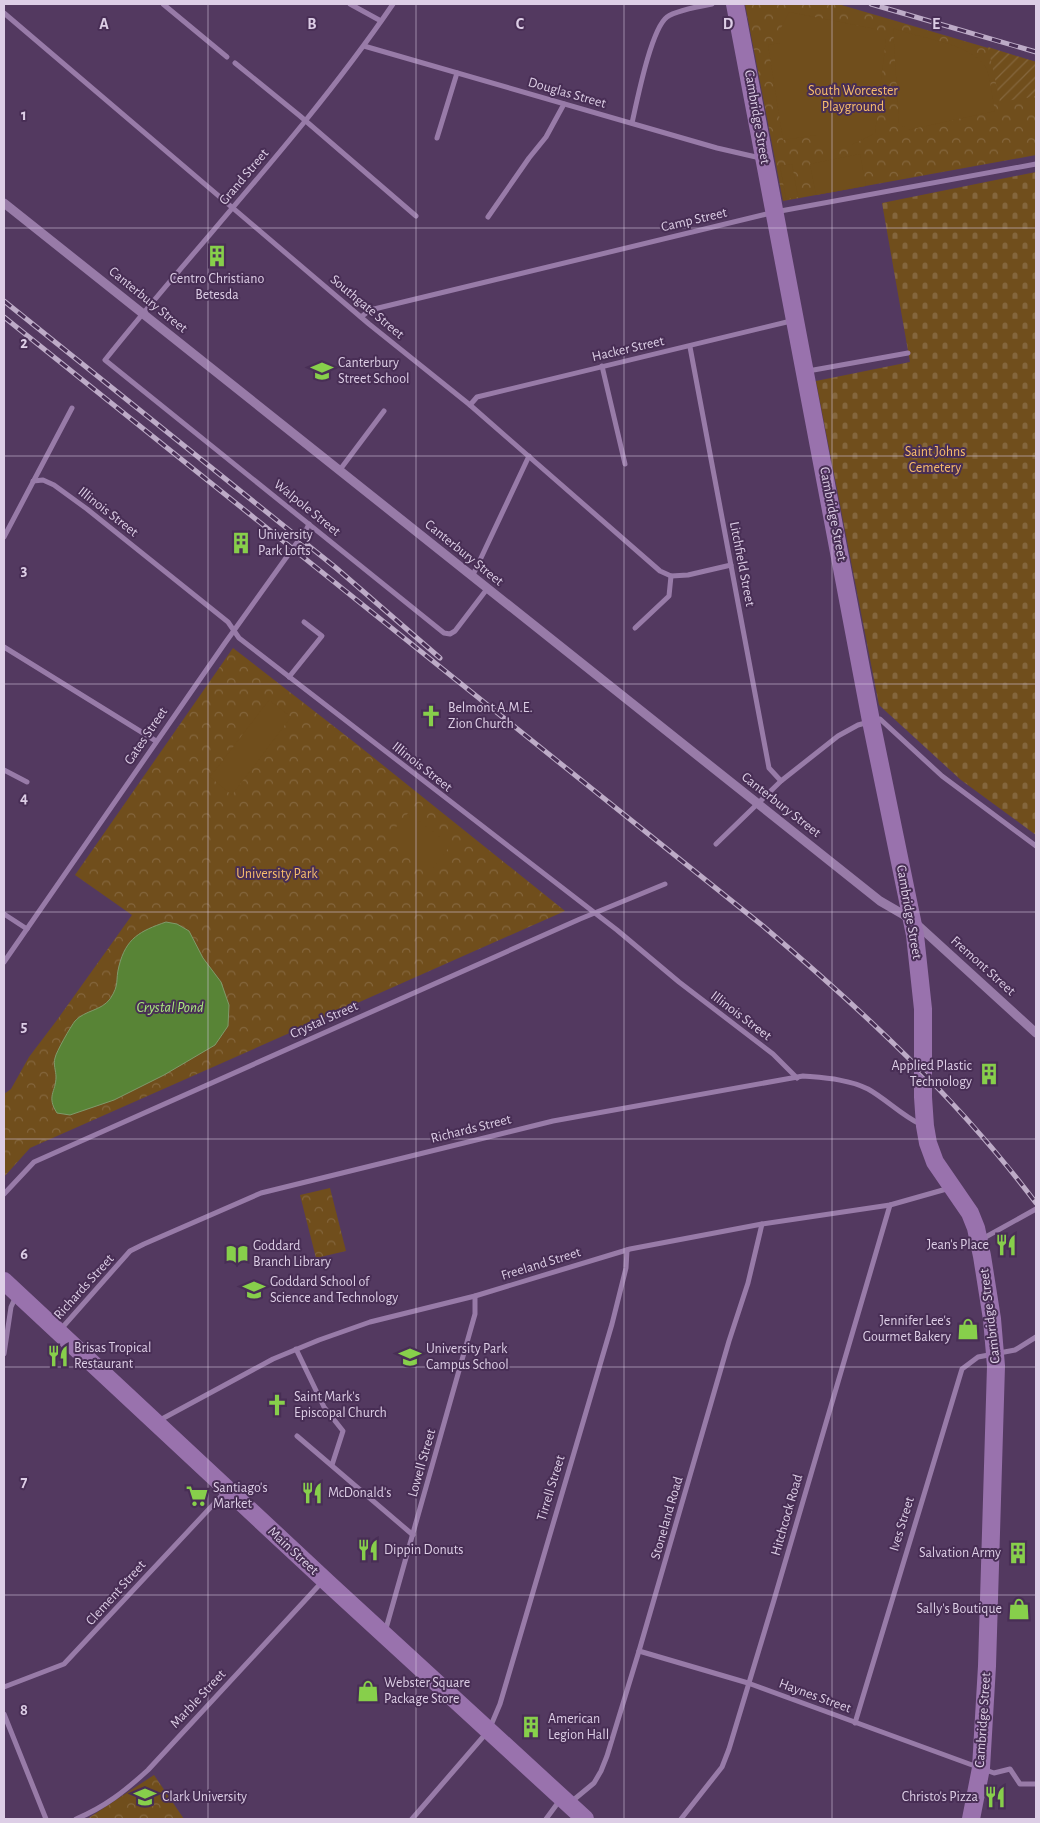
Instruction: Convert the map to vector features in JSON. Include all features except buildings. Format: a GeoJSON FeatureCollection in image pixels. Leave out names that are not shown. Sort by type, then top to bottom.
{"type":"FeatureCollection","features":[{"type":"Feature","properties":{"kind":"main road","name":"Cambridge Street"},"geometry":{"type":"LineString","coordinates":[[735,4],[918,960],[923,1009],[922,1090],[928,1143],[935,1162],[970,1213],[979,1240],[992,1319],[996,1393],[987,1666],[981,1768],[971,1819]]}},
{"type":"Feature","properties":{"kind":"main road","name":"Main Street"},"geometry":{"type":"LineString","coordinates":[[4,1281],[324,1580],[585,1819]]}},
{"type":"Feature","properties":{"kind":"street"},"geometry":{"type":"LineString","coordinates":[[163,4],[227,57]]}},
{"type":"Feature","properties":{"kind":"street"},"geometry":{"type":"LineString","coordinates":[[350,4],[382,21]]}},
{"type":"Feature","properties":{"kind":"street","name":"Grand Street"},"geometry":{"type":"LineString","coordinates":[[105,360],[142,313],[233,208],[305,120],[364,46],[393,4]]}},
{"type":"Feature","properties":{"kind":"street"},"geometry":{"type":"LineString","coordinates":[[632,123],[656,32],[667,17],[712,4]]}},
{"type":"Feature","properties":{"kind":"street","name":"Southgate Street"},"geometry":{"type":"LineString","coordinates":[[4,13],[361,317],[470,405],[660,571],[671,576]]}},
{"type":"Feature","properties":{"kind":"street","name":"Douglas Street"},"geometry":{"type":"LineString","coordinates":[[364,46],[726,151],[756,157],[764,156]]}},
{"type":"Feature","properties":{"kind":"street"},"geometry":{"type":"LineString","coordinates":[[235,63],[305,120],[416,216]]}},
{"type":"Feature","properties":{"kind":"street"},"geometry":{"type":"LineString","coordinates":[[437,138],[457,73]]}},
{"type":"Feature","properties":{"kind":"street"},"geometry":{"type":"LineString","coordinates":[[488,218],[546,137],[564,104]]}},
{"type":"Feature","properties":{"kind":"street","name":"Camp Street"},"geometry":{"type":"LineString","coordinates":[[361,317],[370,310],[774,212],[1036,164]]}},
{"type":"Feature","properties":{"kind":"street","name":"Canterbury Street"},"geometry":{"type":"LineString","coordinates":[[4,203],[880,902],[911,919]]}},
{"type":"Feature","properties":{"kind":"street","name":"Hacker Street"},"geometry":{"type":"LineString","coordinates":[[470,405],[477,397],[795,321]]}},
{"type":"Feature","properties":{"kind":"street","name":"Litchfield Street"},"geometry":{"type":"LineString","coordinates":[[690,346],[769,768],[780,780]]}},
{"type":"Feature","properties":{"kind":"street"},"geometry":{"type":"LineString","coordinates":[[805,372],[908,353]]}},
{"type":"Feature","properties":{"kind":"street","name":"Walpole Street"},"geometry":{"type":"LineString","coordinates":[[105,360],[444,633],[450,634],[455,631],[486,589]]}},
{"type":"Feature","properties":{"kind":"street"},"geometry":{"type":"LineString","coordinates":[[602,366],[625,464]]}},
{"type":"Feature","properties":{"kind":"street"},"geometry":{"type":"LineString","coordinates":[[4,536],[72,408]]}},
{"type":"Feature","properties":{"kind":"street"},"geometry":{"type":"LineString","coordinates":[[339,472],[384,411]]}},
{"type":"Feature","properties":{"kind":"street"},"geometry":{"type":"LineString","coordinates":[[472,577],[529,456]]}},
{"type":"Feature","properties":{"kind":"street","name":"Illinois Street"},"geometry":{"type":"LineString","coordinates":[[33,481],[44,480],[54,485],[87,509],[228,622],[238,638],[290,676],[399,764],[594,913],[772,1054],[797,1078]]}},
{"type":"Feature","properties":{"kind":"street","name":"Gates Street"},"geometry":{"type":"LineString","coordinates":[[4,962],[156,741],[309,524]]}},
{"type":"Feature","properties":{"kind":"street"},"geometry":{"type":"LineString","coordinates":[[635,628],[669,596],[671,576],[688,575],[731,565]]}},
{"type":"Feature","properties":{"kind":"street"},"geometry":{"type":"LineString","coordinates":[[290,676],[322,636],[304,622]]}},
{"type":"Feature","properties":{"kind":"street"},"geometry":{"type":"LineString","coordinates":[[4,647],[156,741]]}},
{"type":"Feature","properties":{"kind":"street"},"geometry":{"type":"LineString","coordinates":[[716,844],[780,780],[838,736],[858,725],[880,720],[942,776],[1036,846]]}},
{"type":"Feature","properties":{"kind":"street"},"geometry":{"type":"LineString","coordinates":[[4,770],[27,782]]}},
{"type":"Feature","properties":{"kind":"street","name":"Crystal Street"},"geometry":{"type":"LineString","coordinates":[[4,1194],[34,1162],[594,913],[665,884]]}},
{"type":"Feature","properties":{"kind":"street"},"geometry":{"type":"LineString","coordinates":[[4,914],[26,929]]}},
{"type":"Feature","properties":{"kind":"street","name":"Fremont Street"},"geometry":{"type":"LineString","coordinates":[[911,919],[1036,1033]]}},
{"type":"Feature","properties":{"kind":"street","name":"Richards Street"},"geometry":{"type":"LineString","coordinates":[[58,1332],[130,1251],[261,1193],[553,1121],[803,1076],[854,1083],[868,1089],[908,1118],[925,1126]]}},
{"type":"Feature","properties":{"kind":"street","name":"Freeland Street"},"geometry":{"type":"LineString","coordinates":[[156,1422],[250,1371],[296,1349],[370,1322],[475,1296],[627,1250],[762,1224],[890,1204],[953,1187]]}},
{"type":"Feature","properties":{"kind":"street","name":"Hitchcock Road"},"geometry":{"type":"LineString","coordinates":[[681,1819],[722,1767],[774,1600],[890,1204]]}},
{"type":"Feature","properties":{"kind":"street"},"geometry":{"type":"LineString","coordinates":[[979,1240],[1036,1208]]}},
{"type":"Feature","properties":{"kind":"street","name":"Stoneland Road"},"geometry":{"type":"LineString","coordinates":[[546,1819],[565,1801],[578,1795],[594,1783],[601,1771],[639,1651],[729,1341],[748,1283],[762,1224]]}},
{"type":"Feature","properties":{"kind":"street","name":"Tirrell Street"},"geometry":{"type":"LineString","coordinates":[[412,1819],[489,1730],[500,1704],[596,1378],[626,1268],[627,1250]]}},
{"type":"Feature","properties":{"kind":"street"},"geometry":{"type":"LineString","coordinates":[[4,1354],[11,1307],[17,1294]]}},
{"type":"Feature","properties":{"kind":"street","name":"Lowell Street"},"geometry":{"type":"LineString","coordinates":[[385,1635],[475,1314],[475,1296]]}},
{"type":"Feature","properties":{"kind":"street","name":"Ives Street"},"geometry":{"type":"LineString","coordinates":[[855,1723],[962,1369],[978,1357],[1014,1350],[1036,1337]]}},
{"type":"Feature","properties":{"kind":"street"},"geometry":{"type":"LineString","coordinates":[[296,1349],[324,1407],[343,1431],[332,1465]]}},
{"type":"Feature","properties":{"kind":"street"},"geometry":{"type":"LineString","coordinates":[[297,1436],[413,1535]]}},
{"type":"Feature","properties":{"kind":"street","name":"Clement Street"},"geometry":{"type":"LineString","coordinates":[[4,1688],[64,1664],[227,1490]]}},
{"type":"Feature","properties":{"kind":"street","name":"Marble Street"},"geometry":{"type":"LineString","coordinates":[[76,1819],[98,1810],[117,1797],[148,1770],[324,1580]]}},
{"type":"Feature","properties":{"kind":"street","name":"Haynes Street"},"geometry":{"type":"LineString","coordinates":[[639,1651],[748,1683],[994,1773],[1010,1769],[1020,1784],[1036,1784]]}},
{"type":"Feature","properties":{"kind":"street"},"geometry":{"type":"LineString","coordinates":[[4,1714],[46,1819]]}},
{"type":"Feature","properties":{"kind":"green space","name":"South Worcester Playground"},"geometry":{"type":"Polygon","coordinates":[[[745,4],[838,4],[1036,62],[1036,155],[783,201],[745,4]]]}},
{"type":"Feature","properties":{"kind":"green space"},"geometry":{"type":"Polygon","coordinates":[[[789,12],[876,29],[886,39],[875,133],[850,146],[828,146],[817,135],[783,140],[768,45],[780,43],[780,30],[789,12]]]}},
{"type":"Feature","properties":{"kind":"green space"},"geometry":{"type":"Polygon","coordinates":[[[893,28],[956,46],[977,58],[987,70],[995,111],[908,130],[899,123],[893,28]]]}},
{"type":"Feature","properties":{"kind":"green space"},"geometry":{"type":"Polygon","coordinates":[[[988,47],[1036,62],[1036,96],[1000,102],[988,47]]]}},
{"type":"Feature","properties":{"kind":"green space"},"geometry":{"type":"Polygon","coordinates":[[[860,154],[866,186],[816,195],[810,164],[860,154]]]}},
{"type":"Feature","properties":{"kind":"green space"},"geometry":{"type":"Polygon","coordinates":[[[792,164],[798,197],[786,199],[780,166],[792,164]]]}},
{"type":"Feature","properties":{"kind":"green space","name":"Saint Johns Cemetery"},"geometry":{"type":"Polygon","coordinates":[[[1036,172],[1036,835],[961,780],[879,705],[816,381],[910,362],[882,203],[1036,172]]]}},
{"type":"Feature","properties":{"kind":"green space","name":"University Park"},"geometry":{"type":"Polygon","coordinates":[[[233,648],[565,911],[30,1148],[4,1177],[4,1094],[11,1089],[29,1057],[132,915],[75,875],[233,648]]]}},
{"type":"Feature","properties":{"kind":"green space"},"geometry":{"type":"Polygon","coordinates":[[[269,700],[291,717],[232,795],[210,777],[269,700]]]}},
{"type":"Feature","properties":{"kind":"green space"},"geometry":{"type":"Polygon","coordinates":[[[409,812],[450,846],[433,868],[391,833],[409,812]]]}},
{"type":"Feature","properties":{"kind":"green space"},"geometry":{"type":"Polygon","coordinates":[[[330,1188],[346,1251],[316,1258],[300,1195],[330,1188]]]}},
{"type":"Feature","properties":{"kind":"green space","name":"Clark University"},"geometry":{"type":"Polygon","coordinates":[[[154,1775],[184,1819],[87,1819],[154,1775]]]}},
{"type":"Feature","properties":{"kind":"water","name":"Crystal Pond"},"geometry":{"type":"Polygon","coordinates":[[[166,922],[177,924],[189,931],[203,958],[221,982],[229,1005],[228,1026],[215,1045],[164,1075],[114,1100],[70,1115],[57,1113],[52,1102],[56,1082],[54,1060],[67,1033],[79,1017],[102,1006],[110,999],[116,986],[122,956],[130,942],[142,932],[166,922]]]}},
{"type":"Feature","properties":{"kind":"railway"},"geometry":{"type":"LineString","coordinates":[[871,4],[1036,52]]}},
{"type":"Feature","properties":{"kind":"railway"},"geometry":{"type":"LineString","coordinates":[[4,301],[335,567],[440,658]]}},
{"type":"Feature","properties":{"kind":"railway"},"geometry":{"type":"LineString","coordinates":[[4,317],[763,926],[836,990],[907,1057],[974,1128],[1036,1203]]}},
{"type":"Feature","properties":{"kind":"place","name":"Centro Christiano Betesda"},"geometry":{"type":"Point","coordinates":[217,256]}},
{"type":"Feature","properties":{"kind":"place","name":"Canterbury Street School"},"geometry":{"type":"Point","coordinates":[322,371]}},
{"type":"Feature","properties":{"kind":"place","name":"University Park Lofts"},"geometry":{"type":"Point","coordinates":[241,543]}},
{"type":"Feature","properties":{"kind":"place","name":"Belmont A.M.E. Zion Church"},"geometry":{"type":"Point","coordinates":[431,716]}},
{"type":"Feature","properties":{"kind":"place","name":"Applied Plastic Technology"},"geometry":{"type":"Point","coordinates":[989,1074]}},
{"type":"Feature","properties":{"kind":"place","name":"Jean's Place"},"geometry":{"type":"Point","coordinates":[1006,1245]}},
{"type":"Feature","properties":{"kind":"place","name":"Goddard Branch Library"},"geometry":{"type":"Point","coordinates":[237,1254]}},
{"type":"Feature","properties":{"kind":"place","name":"Goddard School of Science and Technology"},"geometry":{"type":"Point","coordinates":[254,1290]}},
{"type":"Feature","properties":{"kind":"place","name":"Jennifer Lee's Gourmet Bakery"},"geometry":{"type":"Point","coordinates":[968,1329]}},
{"type":"Feature","properties":{"kind":"place","name":"Brisas Tropical Restaurant"},"geometry":{"type":"Point","coordinates":[58,1356]}},
{"type":"Feature","properties":{"kind":"place","name":"University Park Campus School"},"geometry":{"type":"Point","coordinates":[410,1357]}},
{"type":"Feature","properties":{"kind":"place","name":"Saint Mark's Episcopal Church"},"geometry":{"type":"Point","coordinates":[277,1405]}},
{"type":"Feature","properties":{"kind":"place","name":"McDonald's"},"geometry":{"type":"Point","coordinates":[312,1493]}},
{"type":"Feature","properties":{"kind":"place","name":"Santiago's Market"},"geometry":{"type":"Point","coordinates":[197,1496]}},
{"type":"Feature","properties":{"kind":"place","name":"Dippin Donuts"},"geometry":{"type":"Point","coordinates":[368,1550]}},
{"type":"Feature","properties":{"kind":"place","name":"Salvation Army"},"geometry":{"type":"Point","coordinates":[1018,1553]}},
{"type":"Feature","properties":{"kind":"place","name":"Sally's Boutique"},"geometry":{"type":"Point","coordinates":[1019,1609]}},
{"type":"Feature","properties":{"kind":"place","name":"Webster Square Package Store"},"geometry":{"type":"Point","coordinates":[368,1691]}},
{"type":"Feature","properties":{"kind":"place","name":"American Legion Hall"},"geometry":{"type":"Point","coordinates":[531,1727]}},
{"type":"Feature","properties":{"kind":"place","name":"Clark University"},"geometry":{"type":"Point","coordinates":[145,1797]}},
{"type":"Feature","properties":{"kind":"place","name":"Christo's Pizza"},"geometry":{"type":"Point","coordinates":[995,1797]}}]}
